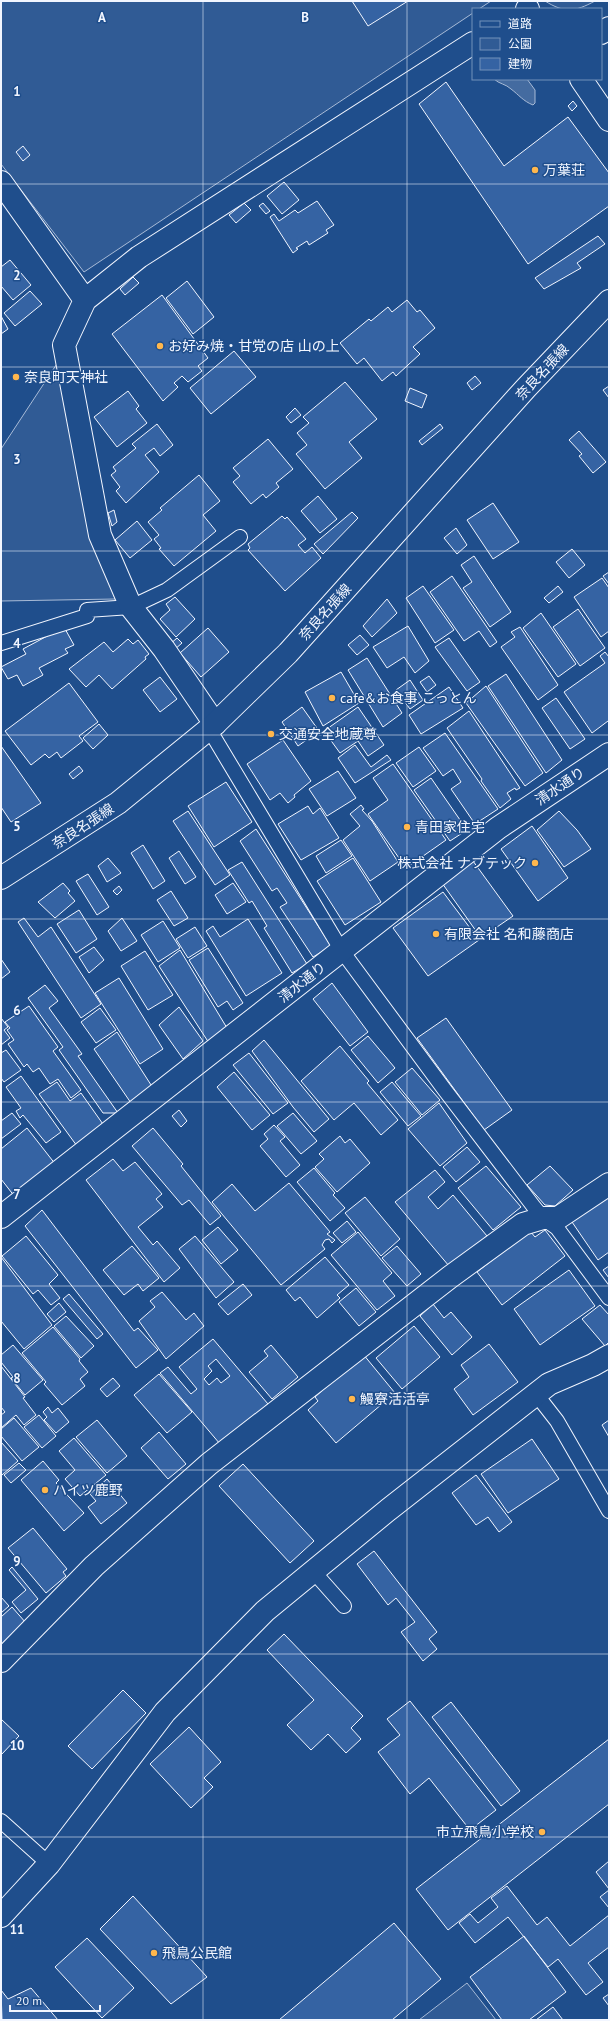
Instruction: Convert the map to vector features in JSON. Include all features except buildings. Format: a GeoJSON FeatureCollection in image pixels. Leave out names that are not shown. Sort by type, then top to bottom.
{"type":"FeatureCollection","features":[{"type":"Feature","properties":{"kind":"street"},"geometry":{"type":"LineString","coordinates":[[212,726],[164,649],[131,607],[100,535],[64,345],[85,300],[139,257],[472,44]]}},
{"type":"Feature","properties":{"kind":"street"},"geometry":{"type":"LineString","coordinates":[[582,80],[609,120]]}},
{"type":"Feature","properties":{"kind":"street"},"geometry":{"type":"LineString","coordinates":[[1,182],[85,300]]}},
{"type":"Feature","properties":{"kind":"street","name":"奈良名張線"},"geometry":{"type":"LineString","coordinates":[[1,878],[118,803],[212,726],[288,653],[526,388],[609,301]]}},
{"type":"Feature","properties":{"kind":"street","name":"清水通り"},"geometry":{"type":"LineString","coordinates":[[1,1217],[498,828],[609,754]]}},
{"type":"Feature","properties":{"kind":"street"},"geometry":{"type":"LineString","coordinates":[[1,1661],[94,1566],[209,1464],[450,1277],[523,1224],[543,1218],[558,1218],[609,1184]]}},
{"type":"Feature","properties":{"kind":"street"},"geometry":{"type":"LineString","coordinates":[[1,1916],[48,1864],[165,1712],[265,1611],[388,1510],[549,1384],[593,1365],[609,1356]]}},
{"type":"Feature","properties":{"kind":"lane"},"geometry":{"type":"LineString","coordinates":[[1,643],[87,616],[87,610],[131,607],[167,590],[240,537]]}},
{"type":"Feature","properties":{"kind":"lane"},"geometry":{"type":"LineString","coordinates":[[212,726],[342,951],[444,1089],[543,1218],[557,1228],[609,1298]]}},
{"type":"Feature","properties":{"kind":"lane"},"geometry":{"type":"LineString","coordinates":[[536,1394],[557,1421],[609,1510]]}},
{"type":"Feature","properties":{"kind":"lane"},"geometry":{"type":"LineString","coordinates":[[313,1571],[344,1606]]}},
{"type":"Feature","properties":{"kind":"lane"},"geometry":{"type":"LineString","coordinates":[[1,1821],[48,1864]]}},
{"type":"Feature","properties":{"kind":"green space"},"geometry":{"type":"Polygon","coordinates":[[[1,1],[491,1],[480,8],[472,8],[472,14],[84,272],[1,164],[1,1]]]}},
{"type":"Feature","properties":{"kind":"green space"},"geometry":{"type":"Polygon","coordinates":[[[545,1],[595,1],[578,8],[558,8],[545,1]]]}},
{"type":"Feature","properties":{"kind":"green space"},"geometry":{"type":"Polygon","coordinates":[[[62,356],[80,479],[115,599],[1,601],[1,449],[62,356]]]}},
{"type":"Feature","properties":{"kind":"green space"},"geometry":{"type":"Polygon","coordinates":[[[467,1983],[496,2020],[419,2020],[467,1983]]]}},
{"type":"Feature","properties":{"kind":"shaded area"},"geometry":{"type":"Polygon","coordinates":[[[495,80],[528,80],[535,90],[535,103],[533,105],[526,102],[509,87],[495,80]]]}},
{"type":"Feature","properties":{"kind":"place","name":"万葉荘"},"geometry":{"type":"Point","coordinates":[535,170]}},
{"type":"Feature","properties":{"kind":"place","name":"お好み焼・甘党の店 山の上"},"geometry":{"type":"Point","coordinates":[160,346]}},
{"type":"Feature","properties":{"kind":"place","name":"奈良町天神社"},"geometry":{"type":"Point","coordinates":[16,377]}},
{"type":"Feature","properties":{"kind":"place","name":"cafe&お食事 こっとん"},"geometry":{"type":"Point","coordinates":[332,698]}},
{"type":"Feature","properties":{"kind":"place","name":"交通安全地蔵尊"},"geometry":{"type":"Point","coordinates":[271,734]}},
{"type":"Feature","properties":{"kind":"place","name":"青田家住宅"},"geometry":{"type":"Point","coordinates":[407,827]}},
{"type":"Feature","properties":{"kind":"place","name":"株式会社 ナブテック"},"geometry":{"type":"Point","coordinates":[535,863]}},
{"type":"Feature","properties":{"kind":"place","name":"有限会社 名和藤商店"},"geometry":{"type":"Point","coordinates":[436,934]}},
{"type":"Feature","properties":{"kind":"place","name":"鰻寮活活亭"},"geometry":{"type":"Point","coordinates":[352,1399]}},
{"type":"Feature","properties":{"kind":"place","name":"ハイツ鹿野"},"geometry":{"type":"Point","coordinates":[45,1490]}},
{"type":"Feature","properties":{"kind":"place","name":"市立飛鳥小学校"},"geometry":{"type":"Point","coordinates":[542,1832]}},
{"type":"Feature","properties":{"kind":"place","name":"飛鳥公民館"},"geometry":{"type":"Point","coordinates":[154,1953]}}]}
